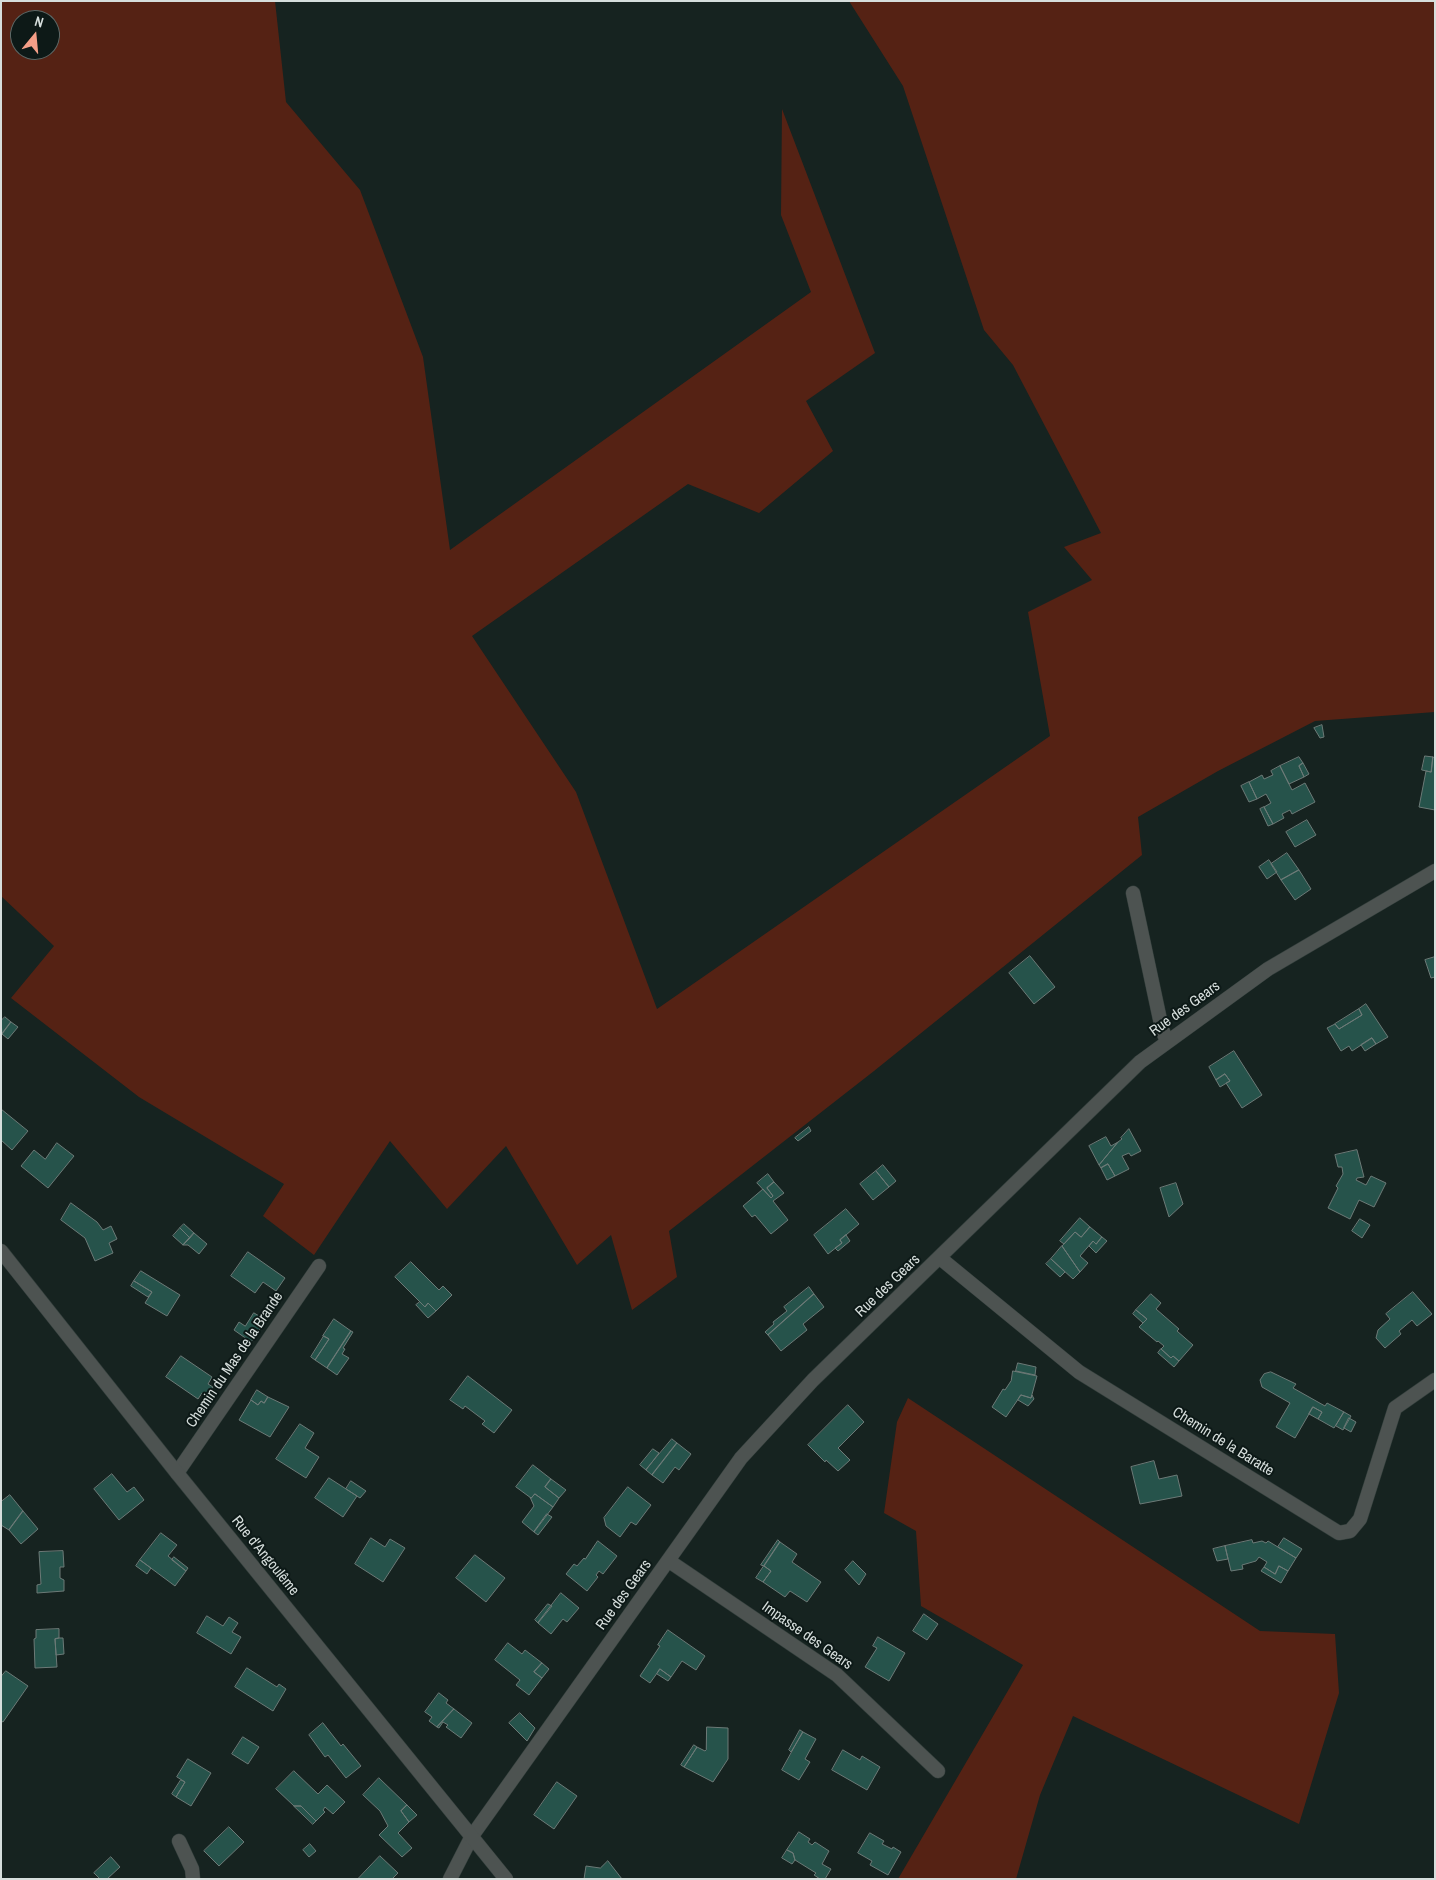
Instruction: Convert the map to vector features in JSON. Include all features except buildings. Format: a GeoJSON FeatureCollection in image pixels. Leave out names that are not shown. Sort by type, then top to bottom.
{"type":"FeatureCollection","features":[{"type":"Feature","properties":{"kind":"street","name":"Rue des Gears"},"geometry":{"type":"LineString","coordinates":[[450,1879],[472,1836],[741,1458],[813,1380],[1140,1062],[1268,968],[1435,871]]}},
{"type":"Feature","properties":{"kind":"street"},"geometry":{"type":"LineString","coordinates":[[1134,893],[1162,1029],[1167,1042]]}},
{"type":"Feature","properties":{"kind":"street","name":"Rue d'Angoulême"},"geometry":{"type":"LineString","coordinates":[[1,1250],[177,1473],[506,1879]]}},
{"type":"Feature","properties":{"kind":"street","name":"Chemin de la Baratte"},"geometry":{"type":"LineString","coordinates":[[940,1258],[1079,1372],[1339,1533],[1350,1531],[1360,1519],[1395,1408],[1435,1380]]}},
{"type":"Feature","properties":{"kind":"street","name":"Chemin du Mas de la Brande"},"geometry":{"type":"LineString","coordinates":[[177,1473],[319,1266]]}},
{"type":"Feature","properties":{"kind":"street","name":"Impasse des Gears"},"geometry":{"type":"LineString","coordinates":[[668,1561],[837,1674],[938,1771]]}},
{"type":"Feature","properties":{"kind":"street"},"geometry":{"type":"LineString","coordinates":[[179,1841],[192,1869],[193,1879]]}},
{"type":"Feature","properties":{"kind":"shaded area"},"geometry":{"type":"Polygon","coordinates":[[[1,1],[275,1],[286,102],[360,190],[423,357],[450,550],[811,292],[781,215],[782,109],[875,353],[806,401],[833,451],[759,513],[688,484],[472,636],[576,792],[657,1009],[1050,736],[1028,612],[1092,580],[1064,547],[1101,533],[1013,365],[984,330],[903,86],[849,1],[1435,1],[1435,712],[1315,721],[1218,771],[1138,817],[1142,855],[874,1071],[669,1231],[677,1277],[632,1310],[611,1235],[577,1265],[506,1146],[447,1209],[390,1141],[314,1255],[263,1216],[284,1184],[139,1097],[11,998],[54,946],[1,896],[1,1]]]}},
{"type":"Feature","properties":{"kind":"shaded area"},"geometry":{"type":"Polygon","coordinates":[[[908,1398],[1260,1631],[1335,1634],[1339,1693],[1299,1824],[1073,1716],[1040,1795],[1016,1879],[898,1879],[1023,1665],[921,1606],[916,1531],[884,1513],[897,1422],[908,1398]]]}}]}
